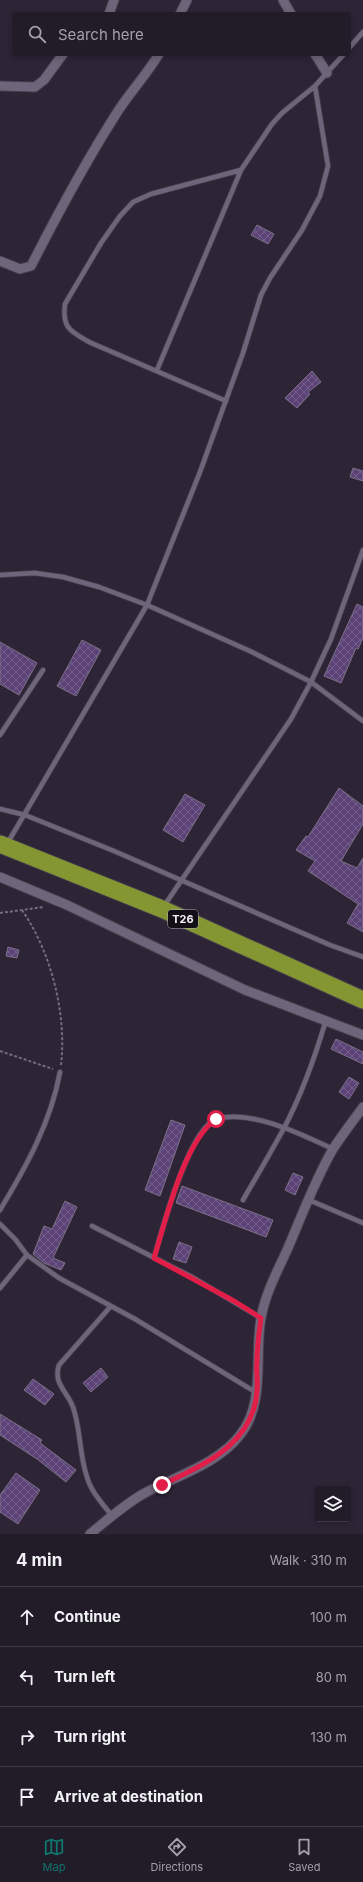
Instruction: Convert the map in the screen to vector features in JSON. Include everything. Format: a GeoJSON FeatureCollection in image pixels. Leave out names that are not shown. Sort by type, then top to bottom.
{"type":"FeatureCollection","features":[{"type":"Feature","properties":{"kind":"highway","name":"T26"},"geometry":{"type":"LineString","coordinates":[[3,845],[162,909],[363,1000]]}},
{"type":"Feature","properties":{"kind":"street"},"geometry":{"type":"LineString","coordinates":[[110,12],[114,0]]}},
{"type":"Feature","properties":{"kind":"street"},"geometry":{"type":"LineString","coordinates":[[181,12],[187,0]]}},
{"type":"Feature","properties":{"kind":"street"},"geometry":{"type":"LineString","coordinates":[[283,0],[291,12]]}},
{"type":"Feature","properties":{"kind":"street"},"geometry":{"type":"LineString","coordinates":[[0,86],[35,87],[44,80],[62,56]]}},
{"type":"Feature","properties":{"kind":"street"},"geometry":{"type":"LineString","coordinates":[[0,261],[20,269],[31,266],[82,168],[125,101],[148,73],[159,56]]}},
{"type":"Feature","properties":{"kind":"street"},"geometry":{"type":"LineString","coordinates":[[316,56],[327,73]]}},
{"type":"Feature","properties":{"kind":"street"},"geometry":{"type":"LineString","coordinates":[[0,877],[68,905],[245,990],[363,1035]]}},
{"type":"Feature","properties":{"kind":"street"},"geometry":{"type":"LineString","coordinates":[[90,1534],[143,1494],[190,1471],[230,1447],[242,1434],[251,1416],[257,1392],[257,1360],[261,1318],[269,1291],[333,1149],[363,1107]]}},
{"type":"Feature","properties":{"kind":"lane"},"geometry":{"type":"LineString","coordinates":[[351,46],[363,32]]}},
{"type":"Feature","properties":{"kind":"lane"},"geometry":{"type":"LineString","coordinates":[[157,370],[241,170],[272,124],[282,113],[315,86],[342,56]]}},
{"type":"Feature","properties":{"kind":"lane"},"geometry":{"type":"LineString","coordinates":[[3,845],[24,815],[147,605],[200,472],[226,401],[261,295],[270,278],[302,230],[320,196],[326,180],[328,166],[327,152],[315,86]]}},
{"type":"Feature","properties":{"kind":"lane"},"geometry":{"type":"LineString","coordinates":[[226,401],[89,342],[71,331],[64,323],[65,304],[101,243],[120,216],[133,202],[151,194],[241,170]]}},
{"type":"Feature","properties":{"kind":"lane"},"geometry":{"type":"LineString","coordinates":[[162,909],[292,719],[331,639],[363,550]]}},
{"type":"Feature","properties":{"kind":"lane"},"geometry":{"type":"LineString","coordinates":[[0,575],[35,574],[63,577],[99,587],[147,605],[252,652],[311,682],[363,722]]}},
{"type":"Feature","properties":{"kind":"lane"},"geometry":{"type":"LineString","coordinates":[[0,735],[43,670]]}},
{"type":"Feature","properties":{"kind":"lane"},"geometry":{"type":"LineString","coordinates":[[0,809],[24,815],[114,851],[330,945],[363,957]]}},
{"type":"Feature","properties":{"kind":"lane"},"geometry":{"type":"LineString","coordinates":[[243,1200],[284,1127],[308,1073],[326,1020]]}},
{"type":"Feature","properties":{"kind":"lane"},"geometry":{"type":"LineString","coordinates":[[0,1210],[29,1158],[47,1119],[54,1100],[60,1072]]}},
{"type":"Feature","properties":{"kind":"lane"},"geometry":{"type":"LineString","coordinates":[[154,1258],[191,1149],[207,1125],[216,1119],[228,1117],[240,1118],[284,1127],[333,1149]]}},
{"type":"Feature","properties":{"kind":"lane"},"geometry":{"type":"LineString","coordinates":[[309,1200],[363,1223]]}},
{"type":"Feature","properties":{"kind":"lane"},"geometry":{"type":"LineString","coordinates":[[0,1224],[15,1239],[27,1255],[59,1278],[111,1306],[257,1392]]}},
{"type":"Feature","properties":{"kind":"lane"},"geometry":{"type":"LineString","coordinates":[[92,1226],[234,1301],[261,1318]]}},
{"type":"Feature","properties":{"kind":"lane"},"geometry":{"type":"LineString","coordinates":[[0,1288],[27,1255]]}},
{"type":"Feature","properties":{"kind":"lane"},"geometry":{"type":"LineString","coordinates":[[111,1306],[59,1365],[57,1373],[59,1383],[72,1404],[77,1417],[87,1477],[93,1490],[112,1516]]}},
{"type":"Feature","properties":{"kind":"path"},"geometry":{"type":"LineString","coordinates":[[0,913],[47,907]]}},
{"type":"Feature","properties":{"kind":"path"},"geometry":{"type":"LineString","coordinates":[[0,1051],[60,1072],[62,1028],[56,991],[35,929],[22,910]]}},
{"type":"Feature","properties":{"kind":"building"},"geometry":{"type":"Polygon","coordinates":[[[257,225],[274,234],[268,244],[251,235],[257,225]]]}},
{"type":"Feature","properties":{"kind":"building"},"geometry":{"type":"Polygon","coordinates":[[[312,371],[321,382],[308,392],[310,394],[297,408],[285,398],[312,371]]]}},
{"type":"Feature","properties":{"kind":"building"},"geometry":{"type":"Polygon","coordinates":[[[353,468],[363,471],[363,481],[350,477],[353,468]]]}},
{"type":"Feature","properties":{"kind":"building"},"geometry":{"type":"Polygon","coordinates":[[[357,604],[363,607],[363,638],[358,649],[356,648],[341,683],[324,676],[357,604]]]}},
{"type":"Feature","properties":{"kind":"building"},"geometry":{"type":"Polygon","coordinates":[[[82,640],[101,650],[76,696],[57,686],[82,640]]]}},
{"type":"Feature","properties":{"kind":"building"},"geometry":{"type":"Polygon","coordinates":[[[0,642],[37,663],[19,695],[0,684],[0,642]]]}},
{"type":"Feature","properties":{"kind":"building"},"geometry":{"type":"Polygon","coordinates":[[[339,788],[363,806],[363,824],[341,861],[357,868],[363,858],[363,932],[347,923],[358,904],[308,871],[315,861],[296,850],[306,836],[308,837],[339,788]]]}},
{"type":"Feature","properties":{"kind":"building"},"geometry":{"type":"Polygon","coordinates":[[[185,794],[205,805],[183,842],[163,830],[185,794]]]}},
{"type":"Feature","properties":{"kind":"building"},"geometry":{"type":"Polygon","coordinates":[[[8,947],[19,950],[17,958],[6,956],[8,947]]]}},
{"type":"Feature","properties":{"kind":"building"},"geometry":{"type":"Polygon","coordinates":[[[336,1039],[363,1052],[363,1064],[331,1049],[336,1039]]]}},
{"type":"Feature","properties":{"kind":"building"},"geometry":{"type":"Polygon","coordinates":[[[349,1077],[359,1083],[349,1099],[339,1092],[349,1077]]]}},
{"type":"Feature","properties":{"kind":"building"},"geometry":{"type":"Polygon","coordinates":[[[171,1120],[185,1125],[160,1196],[145,1190],[171,1120]]]}},
{"type":"Feature","properties":{"kind":"building"},"geometry":{"type":"Polygon","coordinates":[[[293,1173],[303,1177],[295,1195],[285,1190],[293,1173]]]}},
{"type":"Feature","properties":{"kind":"building"},"geometry":{"type":"Polygon","coordinates":[[[182,1186],[273,1220],[266,1237],[176,1203],[182,1186]]]}},
{"type":"Feature","properties":{"kind":"building"},"geometry":{"type":"Polygon","coordinates":[[[65,1201],[77,1207],[53,1258],[65,1263],[61,1270],[44,1263],[33,1254],[44,1226],[52,1229],[65,1201]]]}},
{"type":"Feature","properties":{"kind":"building"},"geometry":{"type":"Polygon","coordinates":[[[179,1242],[192,1247],[186,1263],[173,1259],[179,1242]]]}},
{"type":"Feature","properties":{"kind":"building"},"geometry":{"type":"Polygon","coordinates":[[[101,1368],[108,1377],[91,1392],[83,1383],[101,1368]]]}},
{"type":"Feature","properties":{"kind":"building"},"geometry":{"type":"Polygon","coordinates":[[[33,1379],[54,1394],[45,1405],[24,1390],[33,1379]]]}},
{"type":"Feature","properties":{"kind":"building"},"geometry":{"type":"Polygon","coordinates":[[[0,1414],[42,1440],[40,1443],[76,1470],[66,1482],[37,1459],[0,1435],[0,1414]]]}},
{"type":"Feature","properties":{"kind":"building"},"geometry":{"type":"Polygon","coordinates":[[[16,1473],[40,1490],[18,1524],[0,1512],[0,1495],[16,1473]]]}},
{"type":"Feature","properties":{"kind":"route"},"geometry":{"type":"LineString","coordinates":[[162,1485],[211,1460],[230,1447],[242,1434],[251,1416],[257,1392],[257,1360],[261,1318],[192,1277],[154,1258],[191,1149],[207,1125],[216,1119]]}}]}
